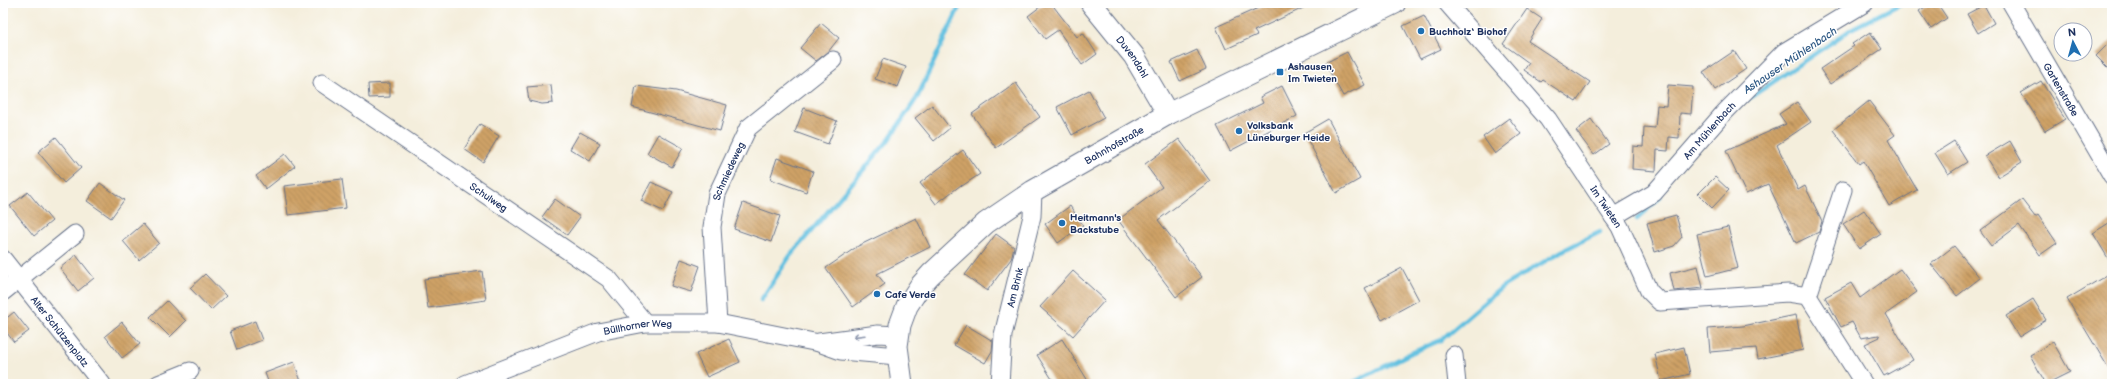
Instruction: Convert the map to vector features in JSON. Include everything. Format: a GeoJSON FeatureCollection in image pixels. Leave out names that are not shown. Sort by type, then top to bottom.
{"type":"FeatureCollection","features":[{"type":"Feature","properties":{"kind":"street","name":"Duvendahl"},"geometry":{"type":"LineString","coordinates":[[1091,3],[1134,56],[1168,114]]}},
{"type":"Feature","properties":{"kind":"street","name":"Bahnhofstraße"},"geometry":{"type":"LineString","coordinates":[[897,345],[908,306],[920,286],[986,223],[1033,191],[1168,114],[1396,3]]}},
{"type":"Feature","properties":{"kind":"street","name":"Im Twieten"},"geometry":{"type":"LineString","coordinates":[[1447,3],[1548,120],[1620,227],[1649,291],[1660,302],[1788,293],[1808,296]]}},
{"type":"Feature","properties":{"kind":"street","name":"Am Mühlenbach"},"geometry":{"type":"LineString","coordinates":[[1612,217],[1654,193],[1722,115],[1784,52],[1865,3]]}},
{"type":"Feature","properties":{"kind":"street","name":"Gartenstraße"},"geometry":{"type":"LineString","coordinates":[[2011,3],[2112,176]]}},
{"type":"Feature","properties":{"kind":"street","name":"Schmiedeweg"},"geometry":{"type":"LineString","coordinates":[[718,323],[712,228],[717,194],[748,128],[832,60]]}},
{"type":"Feature","properties":{"kind":"street","name":"Schulweg"},"geometry":{"type":"LineString","coordinates":[[322,83],[609,279],[645,323]]}},
{"type":"Feature","properties":{"kind":"street"},"geometry":{"type":"LineString","coordinates":[[1843,190],[1808,296],[1864,384]]}},
{"type":"Feature","properties":{"kind":"street","name":"Am Brink"},"geometry":{"type":"LineString","coordinates":[[1000,384],[1003,335],[1032,216],[1033,191]]}},
{"type":"Feature","properties":{"kind":"street"},"geometry":{"type":"LineString","coordinates":[[3,292],[75,234]]}},
{"type":"Feature","properties":{"kind":"street","name":"Alter Schützenplatz"},"geometry":{"type":"LineString","coordinates":[[3,259],[102,384]]}},
{"type":"Feature","properties":{"kind":"street","name":"Büllhorner Weg"},"geometry":{"type":"LineString","coordinates":[[465,384],[598,332],[645,323],[718,323],[819,342],[841,351],[897,345]]}},
{"type":"Feature","properties":{"kind":"street"},"geometry":{"type":"LineString","coordinates":[[897,345],[902,384]]}},
{"type":"Feature","properties":{"kind":"street"},"geometry":{"type":"LineString","coordinates":[[1454,355],[1456,384]]}},
{"type":"Feature","properties":{"kind":"street"},"geometry":{"type":"LineString","coordinates":[[158,384],[190,371]]}},
{"type":"Feature","properties":{"kind":"building"},"geometry":{"type":"Polygon","coordinates":[[[1045,3],[1051,3],[1077,37],[1083,33],[1097,54],[1082,65],[1058,30],[1045,39],[1028,16],[1045,3]]]}},
{"type":"Feature","properties":{"kind":"building"},"geometry":{"type":"Polygon","coordinates":[[[1269,3],[1314,3],[1254,31],[1257,35],[1226,49],[1216,27],[1269,3]]]}},
{"type":"Feature","properties":{"kind":"building"},"geometry":{"type":"Polygon","coordinates":[[[1931,3],[1937,3],[1947,18],[1931,29],[1919,11],[1931,3]]]}},
{"type":"Feature","properties":{"kind":"building"},"geometry":{"type":"Polygon","coordinates":[[[1984,5],[1994,23],[1978,33],[1967,14],[1984,5]]]}},
{"type":"Feature","properties":{"kind":"building"},"geometry":{"type":"Polygon","coordinates":[[[1527,9],[1542,19],[1528,41],[1590,82],[1576,102],[1543,80],[1541,82],[1524,70],[1529,63],[1503,44],[1527,9]]]}},
{"type":"Feature","properties":{"kind":"building"},"geometry":{"type":"Polygon","coordinates":[[[1424,16],[1441,49],[1420,59],[1403,26],[1424,16]]]}},
{"type":"Feature","properties":{"kind":"building"},"geometry":{"type":"Polygon","coordinates":[[[821,23],[839,38],[828,52],[816,61],[800,48],[821,23]]]}},
{"type":"Feature","properties":{"kind":"building"},"geometry":{"type":"Polygon","coordinates":[[[1870,32],[1882,49],[1830,84],[1820,69],[1854,46],[1852,44],[1870,32]]]}},
{"type":"Feature","properties":{"kind":"building"},"geometry":{"type":"Polygon","coordinates":[[[2112,40],[2112,72],[2096,56],[2112,40]]]}},
{"type":"Feature","properties":{"kind":"building"},"geometry":{"type":"Polygon","coordinates":[[[1197,50],[1206,69],[1180,81],[1171,62],[1197,50]]]}},
{"type":"Feature","properties":{"kind":"building"},"geometry":{"type":"Polygon","coordinates":[[[1734,51],[1746,69],[1715,90],[1703,72],[1734,51]]]}},
{"type":"Feature","properties":{"kind":"building"},"geometry":{"type":"Polygon","coordinates":[[[1347,52],[1365,85],[1343,96],[1325,63],[1347,52]]]}},
{"type":"Feature","properties":{"kind":"building"},"geometry":{"type":"Polygon","coordinates":[[[883,59],[906,67],[898,87],[875,79],[883,59]]]}},
{"type":"Feature","properties":{"kind":"building"},"geometry":{"type":"Polygon","coordinates":[[[2041,81],[2065,119],[2045,131],[2021,93],[2041,81]]]}},
{"type":"Feature","properties":{"kind":"building"},"geometry":{"type":"Polygon","coordinates":[[[390,83],[390,97],[369,98],[368,84],[390,83]]]}},
{"type":"Feature","properties":{"kind":"building"},"geometry":{"type":"Polygon","coordinates":[[[1016,83],[1040,117],[996,148],[972,114],[1016,83]]]}},
{"type":"Feature","properties":{"kind":"building"},"geometry":{"type":"Polygon","coordinates":[[[551,85],[553,103],[542,104],[529,101],[527,87],[551,85]]]}},
{"type":"Feature","properties":{"kind":"building"},"geometry":{"type":"Polygon","coordinates":[[[1668,85],[1693,87],[1691,114],[1680,113],[1679,138],[1669,137],[1668,151],[1657,150],[1656,171],[1632,169],[1633,146],[1643,147],[1644,127],[1655,128],[1657,105],[1666,106],[1668,85]]]}},
{"type":"Feature","properties":{"kind":"building"},"geometry":{"type":"Polygon","coordinates":[[[636,86],[676,91],[727,105],[720,131],[632,107],[636,86]]]}},
{"type":"Feature","properties":{"kind":"building"},"geometry":{"type":"Polygon","coordinates":[[[1282,86],[1297,116],[1230,151],[1217,126],[1263,103],[1260,97],[1282,86]]]}},
{"type":"Feature","properties":{"kind":"building"},"geometry":{"type":"Polygon","coordinates":[[[1089,90],[1104,118],[1072,135],[1057,107],[1089,90]]]}},
{"type":"Feature","properties":{"kind":"building"},"geometry":{"type":"Polygon","coordinates":[[[1869,101],[1895,135],[1888,140],[1917,190],[1889,206],[1863,161],[1859,164],[1833,130],[1869,101]]]}},
{"type":"Feature","properties":{"kind":"building"},"geometry":{"type":"Polygon","coordinates":[[[1797,102],[1811,122],[1777,145],[1798,190],[1805,186],[1822,221],[1819,232],[1796,243],[1768,184],[1746,194],[1726,151],[1786,124],[1779,114],[1797,102]]]}},
{"type":"Feature","properties":{"kind":"building"},"geometry":{"type":"Polygon","coordinates":[[[932,105],[950,128],[934,141],[915,118],[932,105]]]}},
{"type":"Feature","properties":{"kind":"building"},"geometry":{"type":"Polygon","coordinates":[[[804,108],[837,121],[828,144],[795,132],[804,108]]]}},
{"type":"Feature","properties":{"kind":"building"},"geometry":{"type":"Polygon","coordinates":[[[1509,118],[1521,134],[1495,154],[1483,137],[1509,118]]]}},
{"type":"Feature","properties":{"kind":"building"},"geometry":{"type":"Polygon","coordinates":[[[1328,119],[1360,179],[1336,193],[1304,133],[1328,119]]]}},
{"type":"Feature","properties":{"kind":"building"},"geometry":{"type":"Polygon","coordinates":[[[1591,119],[1609,144],[1594,155],[1576,131],[1591,119]]]}},
{"type":"Feature","properties":{"kind":"building"},"geometry":{"type":"Polygon","coordinates":[[[480,124],[499,136],[483,162],[464,149],[480,124]]]}},
{"type":"Feature","properties":{"kind":"building"},"geometry":{"type":"Polygon","coordinates":[[[580,132],[600,143],[590,161],[570,149],[580,132]]]}},
{"type":"Feature","properties":{"kind":"building"},"geometry":{"type":"Polygon","coordinates":[[[658,134],[683,148],[672,167],[647,153],[658,134]]]}},
{"type":"Feature","properties":{"kind":"building"},"geometry":{"type":"Polygon","coordinates":[[[56,137],[81,168],[64,183],[38,152],[56,137]]]}},
{"type":"Feature","properties":{"kind":"building"},"geometry":{"type":"Polygon","coordinates":[[[1179,139],[1210,181],[1158,220],[1202,277],[1176,297],[1118,220],[1162,187],[1145,164],[1179,139]]]}},
{"type":"Feature","properties":{"kind":"building"},"geometry":{"type":"Polygon","coordinates":[[[1954,141],[1967,162],[1948,174],[1935,153],[1954,141]]]}},
{"type":"Feature","properties":{"kind":"building"},"geometry":{"type":"Polygon","coordinates":[[[2010,141],[2022,162],[1998,177],[1985,156],[2010,141]]]}},
{"type":"Feature","properties":{"kind":"building"},"geometry":{"type":"Polygon","coordinates":[[[963,150],[980,174],[962,186],[961,185],[936,204],[920,183],[963,150]]]}},
{"type":"Feature","properties":{"kind":"building"},"geometry":{"type":"Polygon","coordinates":[[[285,154],[295,166],[266,189],[256,176],[285,154]]]}},
{"type":"Feature","properties":{"kind":"building"},"geometry":{"type":"Polygon","coordinates":[[[777,158],[813,171],[806,192],[770,179],[777,158]]]}},
{"type":"Feature","properties":{"kind":"building"},"geometry":{"type":"Polygon","coordinates":[[[1715,177],[1729,190],[1712,208],[1698,194],[1715,177]]]}},
{"type":"Feature","properties":{"kind":"building"},"geometry":{"type":"Polygon","coordinates":[[[342,179],[346,208],[288,215],[284,186],[342,179]]]}},
{"type":"Feature","properties":{"kind":"building"},"geometry":{"type":"Polygon","coordinates":[[[651,182],[673,192],[663,211],[641,201],[651,182]]]}},
{"type":"Feature","properties":{"kind":"building"},"geometry":{"type":"Polygon","coordinates":[[[100,183],[124,200],[111,218],[87,201],[100,183]]]}},
{"type":"Feature","properties":{"kind":"building"},"geometry":{"type":"Polygon","coordinates":[[[28,192],[52,221],[34,236],[10,206],[28,192]]]}},
{"type":"Feature","properties":{"kind":"building"},"geometry":{"type":"Polygon","coordinates":[[[555,199],[580,217],[567,235],[542,217],[555,199]]]}},
{"type":"Feature","properties":{"kind":"building"},"geometry":{"type":"Polygon","coordinates":[[[2022,200],[2035,217],[2038,215],[2057,243],[2040,255],[2019,225],[1991,246],[1980,231],[2022,200]]]}},
{"type":"Feature","properties":{"kind":"building"},"geometry":{"type":"Polygon","coordinates":[[[743,203],[780,216],[771,242],[734,229],[743,203]]]}},
{"type":"Feature","properties":{"kind":"building"},"geometry":{"type":"Polygon","coordinates":[[[1070,206],[1083,225],[1058,243],[1045,224],[1070,206]]]}},
{"type":"Feature","properties":{"kind":"building"},"geometry":{"type":"Polygon","coordinates":[[[1864,210],[1881,234],[1859,249],[1843,224],[1864,210]]]}},
{"type":"Feature","properties":{"kind":"building"},"geometry":{"type":"Polygon","coordinates":[[[1676,215],[1682,237],[1674,246],[1655,252],[1647,223],[1676,215]]]}},
{"type":"Feature","properties":{"kind":"building"},"geometry":{"type":"Polygon","coordinates":[[[916,218],[930,247],[877,274],[885,284],[853,307],[826,268],[858,246],[916,218]]]}},
{"type":"Feature","properties":{"kind":"building"},"geometry":{"type":"Polygon","coordinates":[[[2112,221],[2112,265],[2093,233],[2112,221]]]}},
{"type":"Feature","properties":{"kind":"building"},"geometry":{"type":"Polygon","coordinates":[[[143,224],[159,243],[139,260],[123,241],[143,224]]]}},
{"type":"Feature","properties":{"kind":"building"},"geometry":{"type":"Polygon","coordinates":[[[1728,227],[1738,268],[1707,276],[1697,234],[1728,227]]]}},
{"type":"Feature","properties":{"kind":"building"},"geometry":{"type":"Polygon","coordinates":[[[996,234],[1014,247],[1011,259],[987,291],[965,275],[996,234]]]}},
{"type":"Feature","properties":{"kind":"building"},"geometry":{"type":"Polygon","coordinates":[[[1954,246],[1980,278],[1957,296],[1931,264],[1954,246]]]}},
{"type":"Feature","properties":{"kind":"building"},"geometry":{"type":"Polygon","coordinates":[[[76,255],[94,278],[78,291],[60,268],[76,255]]]}},
{"type":"Feature","properties":{"kind":"building"},"geometry":{"type":"Polygon","coordinates":[[[681,259],[700,266],[691,292],[671,286],[681,259]]]}},
{"type":"Feature","properties":{"kind":"building"},"geometry":{"type":"Polygon","coordinates":[[[1698,266],[1703,288],[1674,291],[1670,273],[1698,266]]]}},
{"type":"Feature","properties":{"kind":"building"},"geometry":{"type":"Polygon","coordinates":[[[1402,268],[1419,300],[1382,320],[1365,288],[1402,268]]]}},
{"type":"Feature","properties":{"kind":"building"},"geometry":{"type":"Polygon","coordinates":[[[1900,269],[1917,292],[1886,314],[1913,360],[1884,376],[1865,344],[1880,337],[1879,335],[1861,338],[1852,322],[1841,327],[1825,297],[1851,283],[1860,298],[1900,269]]]}},
{"type":"Feature","properties":{"kind":"building"},"geometry":{"type":"Polygon","coordinates":[[[482,271],[486,300],[428,308],[424,279],[482,271]]]}},
{"type":"Feature","properties":{"kind":"building"},"geometry":{"type":"Polygon","coordinates":[[[1073,271],[1105,300],[1073,336],[1040,307],[1073,271]]]}},
{"type":"Feature","properties":{"kind":"building"},"geometry":{"type":"Polygon","coordinates":[[[2112,272],[2112,374],[2067,299],[2112,272]]]}},
{"type":"Feature","properties":{"kind":"building"},"geometry":{"type":"Polygon","coordinates":[[[205,274],[226,296],[211,310],[190,288],[205,274]]]}},
{"type":"Feature","properties":{"kind":"building"},"geometry":{"type":"Polygon","coordinates":[[[2033,299],[2046,320],[2019,337],[2006,316],[2033,299]]]}},
{"type":"Feature","properties":{"kind":"building"},"geometry":{"type":"Polygon","coordinates":[[[167,301],[186,321],[170,337],[150,317],[167,301]]]}},
{"type":"Feature","properties":{"kind":"building"},"geometry":{"type":"Polygon","coordinates":[[[14,312],[29,331],[14,342],[3,328],[3,321],[14,312]]]}},
{"type":"Feature","properties":{"kind":"building"},"geometry":{"type":"Polygon","coordinates":[[[1796,315],[1803,350],[1758,359],[1756,348],[1710,352],[1708,329],[1743,326],[1796,315]]]}},
{"type":"Feature","properties":{"kind":"building"},"geometry":{"type":"Polygon","coordinates":[[[255,321],[262,340],[237,350],[230,331],[255,321]]]}},
{"type":"Feature","properties":{"kind":"building"},"geometry":{"type":"Polygon","coordinates":[[[122,322],[140,344],[122,358],[105,336],[122,322]]]}},
{"type":"Feature","properties":{"kind":"building"},"geometry":{"type":"Polygon","coordinates":[[[966,325],[993,341],[992,351],[985,363],[954,345],[966,325]]]}},
{"type":"Feature","properties":{"kind":"building"},"geometry":{"type":"Polygon","coordinates":[[[729,339],[740,362],[707,377],[696,354],[729,339]]]}},
{"type":"Feature","properties":{"kind":"building"},"geometry":{"type":"Polygon","coordinates":[[[1062,339],[1090,384],[1055,384],[1037,355],[1062,339]]]}},
{"type":"Feature","properties":{"kind":"building"},"geometry":{"type":"Polygon","coordinates":[[[2053,342],[2070,372],[2046,384],[2030,355],[2053,342]]]}},
{"type":"Feature","properties":{"kind":"building"},"geometry":{"type":"Polygon","coordinates":[[[1684,347],[1690,374],[1661,381],[1655,354],[1684,347]]]}},
{"type":"Feature","properties":{"kind":"building"},"geometry":{"type":"Polygon","coordinates":[[[294,362],[302,384],[269,384],[265,373],[294,362]]]}},
{"type":"Feature","properties":{"kind":"waterway"},"geometry":{"type":"LineString","coordinates":[[761,300],[790,256],[887,142],[917,98],[961,3]]}},
{"type":"Feature","properties":{"kind":"waterway","name":"Ashauser Mühlenbach"},"geometry":{"type":"LineString","coordinates":[[1748,99],[1853,28],[1902,3]]}},
{"type":"Feature","properties":{"kind":"waterway","name":"Ashauser Mühlenbach"},"geometry":{"type":"LineString","coordinates":[[1637,219],[1660,197]]}},
{"type":"Feature","properties":{"kind":"waterway","name":"Ashauser Mühlenbach"},"geometry":{"type":"LineString","coordinates":[[1350,384],[1411,353],[1441,340],[1502,287],[1562,251],[1600,232]]}},
{"type":"Feature","properties":{"kind":"place","name":"Buchholz‘ Biohof"},"geometry":{"type":"Point","coordinates":[1421,31]}},
{"type":"Feature","properties":{"kind":"place","name":"Ashausen, Im Twieten"},"geometry":{"type":"Point","coordinates":[1280,72]}},
{"type":"Feature","properties":{"kind":"place","name":"Volksbank Lüneburger Heide"},"geometry":{"type":"Point","coordinates":[1239,131]}},
{"type":"Feature","properties":{"kind":"place","name":"Heitmann's Backstube"},"geometry":{"type":"Point","coordinates":[1062,223]}},
{"type":"Feature","properties":{"kind":"place","name":"Cafe Verde"},"geometry":{"type":"Point","coordinates":[877,294]}}]}
